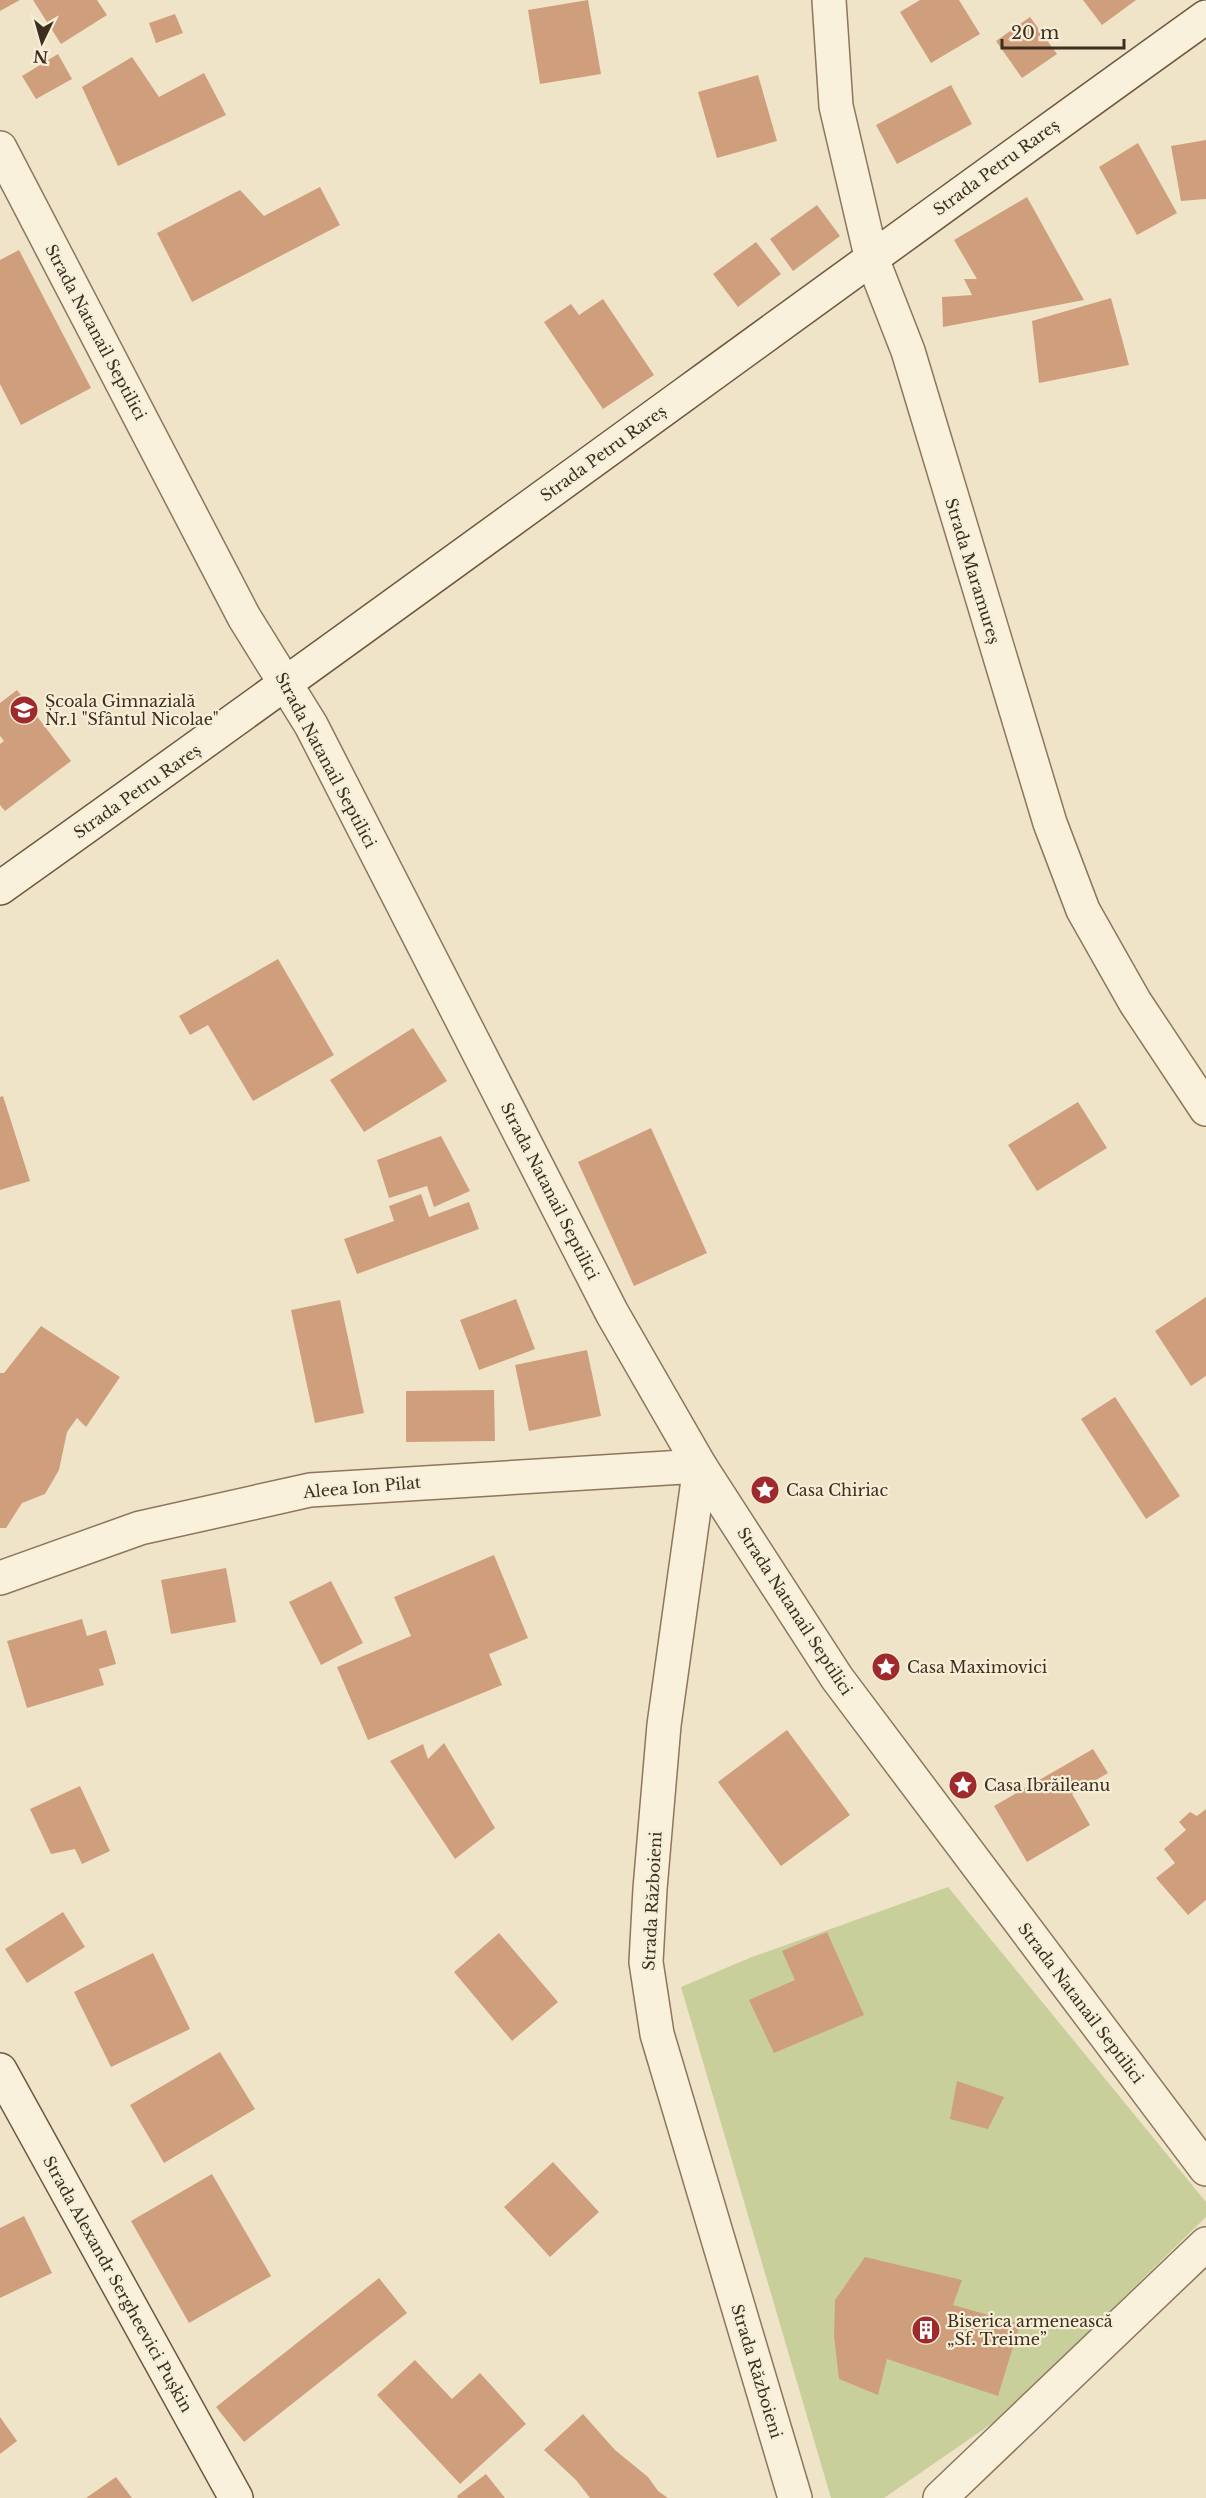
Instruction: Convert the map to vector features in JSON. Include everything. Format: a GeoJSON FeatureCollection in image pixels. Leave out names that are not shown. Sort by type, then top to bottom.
{"type":"FeatureCollection","features":[{"type":"Feature","properties":{"kind":"street","name":"Strada Maramureș"},"geometry":{"type":"LineString","coordinates":[[829,0],[837,106],[871,256],[908,351],[1050,823],[1083,910],[1135,1002],[1206,1109]]}},
{"type":"Feature","properties":{"kind":"street","name":"Strada Petru Rareș"},"geometry":{"type":"LineString","coordinates":[[0,888],[287,684],[871,256],[1206,17]]}},
{"type":"Feature","properties":{"kind":"street","name":"Strada Natanail Septilici"},"geometry":{"type":"LineString","coordinates":[[0,148],[244,617],[287,684],[612,1313],[700,1466],[837,1678],[1206,2169]]}},
{"type":"Feature","properties":{"kind":"street","name":"Aleea Ion Pilat"},"geometry":{"type":"LineString","coordinates":[[0,1578],[140,1528],[310,1490],[700,1466]]}},
{"type":"Feature","properties":{"kind":"street","name":"Strada Războieni"},"geometry":{"type":"LineString","coordinates":[[700,1466],[664,1725],[646,1962],[657,2034],[795,2498]]}},
{"type":"Feature","properties":{"kind":"street","name":"Strada Alexandr Sergheevici Pușkin"},"geometry":{"type":"LineString","coordinates":[[0,2070],[236,2498]]}},
{"type":"Feature","properties":{"kind":"street"},"geometry":{"type":"LineString","coordinates":[[940,2498],[1206,2244]]}},
{"type":"Feature","properties":{"kind":"green space"},"geometry":{"type":"Polygon","coordinates":[[[948,1887],[1206,2202],[1206,2217],[1000,2418],[884,2498],[831,2498],[681,1987],[752,1957],[948,1887]]]}},
{"type":"Feature","properties":{"kind":"building"},"geometry":{"type":"Polygon","coordinates":[[[0,0],[20,0],[0,11],[0,0]]]}},
{"type":"Feature","properties":{"kind":"building"},"geometry":{"type":"Polygon","coordinates":[[[33,0],[97,0],[107,15],[61,44],[33,0]]]}},
{"type":"Feature","properties":{"kind":"building"},"geometry":{"type":"Polygon","coordinates":[[[588,0],[601,74],[540,84],[528,10],[588,0]]]}},
{"type":"Feature","properties":{"kind":"building"},"geometry":{"type":"Polygon","coordinates":[[[920,0],[959,0],[980,34],[931,63],[900,12],[920,0]]]}},
{"type":"Feature","properties":{"kind":"building"},"geometry":{"type":"Polygon","coordinates":[[[1083,0],[1136,0],[1102,25],[1083,0]]]}},
{"type":"Feature","properties":{"kind":"building"},"geometry":{"type":"Polygon","coordinates":[[[175,14],[183,33],[156,43],[149,23],[175,14]]]}},
{"type":"Feature","properties":{"kind":"building"},"geometry":{"type":"Polygon","coordinates":[[[1030,17],[1057,54],[1022,78],[996,41],[1030,17]]]}},
{"type":"Feature","properties":{"kind":"building"},"geometry":{"type":"Polygon","coordinates":[[[58,54],[72,79],[36,99],[22,76],[58,54]]]}},
{"type":"Feature","properties":{"kind":"building"},"geometry":{"type":"Polygon","coordinates":[[[132,57],[159,97],[204,73],[226,115],[118,166],[82,87],[132,57]]]}},
{"type":"Feature","properties":{"kind":"building"},"geometry":{"type":"Polygon","coordinates":[[[758,75],[777,141],[717,158],[698,92],[758,75]]]}},
{"type":"Feature","properties":{"kind":"building"},"geometry":{"type":"Polygon","coordinates":[[[951,85],[972,124],[897,164],[876,125],[951,85]]]}},
{"type":"Feature","properties":{"kind":"building"},"geometry":{"type":"Polygon","coordinates":[[[1206,140],[1206,199],[1181,201],[1171,146],[1206,140]]]}},
{"type":"Feature","properties":{"kind":"building"},"geometry":{"type":"Polygon","coordinates":[[[1138,143],[1177,213],[1137,235],[1099,167],[1138,143]]]}},
{"type":"Feature","properties":{"kind":"building"},"geometry":{"type":"Polygon","coordinates":[[[320,187],[340,225],[192,302],[157,233],[240,190],[264,216],[320,187]]]}},
{"type":"Feature","properties":{"kind":"building"},"geometry":{"type":"Polygon","coordinates":[[[1027,197],[1084,300],[943,327],[942,297],[972,295],[964,279],[977,279],[954,240],[1027,197]]]}},
{"type":"Feature","properties":{"kind":"building"},"geometry":{"type":"Polygon","coordinates":[[[817,205],[840,236],[793,271],[770,239],[817,205]]]}},
{"type":"Feature","properties":{"kind":"building"},"geometry":{"type":"Polygon","coordinates":[[[756,242],[781,274],[738,307],[713,274],[756,242]]]}},
{"type":"Feature","properties":{"kind":"building"},"geometry":{"type":"Polygon","coordinates":[[[19,250],[91,388],[21,425],[0,384],[0,260],[19,250]]]}},
{"type":"Feature","properties":{"kind":"building"},"geometry":{"type":"Polygon","coordinates":[[[1111,298],[1129,365],[1039,383],[1032,321],[1111,298]]]}},
{"type":"Feature","properties":{"kind":"building"},"geometry":{"type":"Polygon","coordinates":[[[603,299],[654,375],[603,409],[544,322],[571,304],[579,315],[603,299]]]}},
{"type":"Feature","properties":{"kind":"building"},"geometry":{"type":"Polygon","coordinates":[[[17,690],[71,761],[5,811],[0,805],[0,744],[4,741],[0,736],[0,703],[17,690]]]}},
{"type":"Feature","properties":{"kind":"building"},"geometry":{"type":"Polygon","coordinates":[[[278,959],[334,1055],[253,1101],[208,1025],[190,1035],[179,1016],[278,959]]]}},
{"type":"Feature","properties":{"kind":"building"},"geometry":{"type":"Polygon","coordinates":[[[413,1028],[447,1081],[364,1132],[330,1080],[413,1028]]]}},
{"type":"Feature","properties":{"kind":"building"},"geometry":{"type":"Polygon","coordinates":[[[3,1096],[30,1181],[0,1190],[0,1097],[3,1096]]]}},
{"type":"Feature","properties":{"kind":"building"},"geometry":{"type":"Polygon","coordinates":[[[1078,1102],[1107,1148],[1037,1191],[1008,1145],[1078,1102]]]}},
{"type":"Feature","properties":{"kind":"building"},"geometry":{"type":"Polygon","coordinates":[[[651,1128],[707,1253],[634,1286],[578,1162],[651,1128]]]}},
{"type":"Feature","properties":{"kind":"building"},"geometry":{"type":"Polygon","coordinates":[[[441,1136],[470,1191],[434,1207],[427,1186],[389,1198],[377,1160],[441,1136]]]}},
{"type":"Feature","properties":{"kind":"building"},"geometry":{"type":"Polygon","coordinates":[[[421,1194],[429,1217],[469,1202],[479,1229],[357,1274],[344,1239],[394,1221],[389,1206],[421,1194]]]}},
{"type":"Feature","properties":{"kind":"building"},"geometry":{"type":"Polygon","coordinates":[[[1206,1297],[1206,1376],[1191,1386],[1155,1331],[1206,1297]]]}},
{"type":"Feature","properties":{"kind":"building"},"geometry":{"type":"Polygon","coordinates":[[[516,1299],[535,1349],[479,1370],[460,1320],[516,1299]]]}},
{"type":"Feature","properties":{"kind":"building"},"geometry":{"type":"Polygon","coordinates":[[[340,1300],[364,1413],[315,1423],[291,1310],[340,1300]]]}},
{"type":"Feature","properties":{"kind":"building"},"geometry":{"type":"Polygon","coordinates":[[[41,1326],[120,1377],[86,1427],[77,1418],[67,1432],[59,1470],[45,1494],[22,1503],[6,1528],[0,1528],[0,1373],[4,1373],[41,1326]]]}},
{"type":"Feature","properties":{"kind":"building"},"geometry":{"type":"Polygon","coordinates":[[[587,1350],[601,1416],[529,1431],[515,1365],[587,1350]]]}},
{"type":"Feature","properties":{"kind":"building"},"geometry":{"type":"Polygon","coordinates":[[[494,1390],[495,1441],[406,1442],[406,1391],[494,1390]]]}},
{"type":"Feature","properties":{"kind":"building"},"geometry":{"type":"Polygon","coordinates":[[[1115,1397],[1180,1496],[1146,1519],[1081,1419],[1115,1397]]]}},
{"type":"Feature","properties":{"kind":"building"},"geometry":{"type":"Polygon","coordinates":[[[494,1555],[528,1638],[489,1654],[502,1685],[368,1740],[337,1667],[411,1636],[394,1597],[494,1555]]]}},
{"type":"Feature","properties":{"kind":"building"},"geometry":{"type":"Polygon","coordinates":[[[226,1568],[236,1622],[171,1634],[161,1580],[226,1568]]]}},
{"type":"Feature","properties":{"kind":"building"},"geometry":{"type":"Polygon","coordinates":[[[331,1581],[363,1643],[321,1665],[289,1602],[331,1581]]]}},
{"type":"Feature","properties":{"kind":"building"},"geometry":{"type":"Polygon","coordinates":[[[82,1619],[87,1636],[106,1630],[116,1664],[99,1669],[104,1685],[27,1708],[7,1641],[82,1619]]]}},
{"type":"Feature","properties":{"kind":"building"},"geometry":{"type":"Polygon","coordinates":[[[787,1730],[850,1815],[781,1866],[718,1782],[787,1730]]]}},
{"type":"Feature","properties":{"kind":"building"},"geometry":{"type":"Polygon","coordinates":[[[444,1743],[495,1828],[455,1859],[390,1761],[423,1744],[428,1759],[444,1743]]]}},
{"type":"Feature","properties":{"kind":"building"},"geometry":{"type":"Polygon","coordinates":[[[1093,1749],[1108,1773],[1072,1794],[1090,1825],[1027,1862],[994,1806],[1093,1749]]]}},
{"type":"Feature","properties":{"kind":"building"},"geometry":{"type":"Polygon","coordinates":[[[80,1786],[110,1851],[82,1864],[75,1849],[51,1854],[30,1809],[80,1786]]]}},
{"type":"Feature","properties":{"kind":"building"},"geometry":{"type":"Polygon","coordinates":[[[1206,1809],[1206,1900],[1188,1915],[1156,1878],[1175,1863],[1164,1849],[1186,1830],[1179,1822],[1190,1812],[1197,1816],[1206,1809]]]}},
{"type":"Feature","properties":{"kind":"building"},"geometry":{"type":"Polygon","coordinates":[[[63,1912],[85,1947],[27,1983],[5,1949],[63,1912]]]}},
{"type":"Feature","properties":{"kind":"building"},"geometry":{"type":"Polygon","coordinates":[[[827,1932],[864,2015],[774,2053],[749,2000],[795,1980],[782,1951],[827,1932]]]}},
{"type":"Feature","properties":{"kind":"building"},"geometry":{"type":"Polygon","coordinates":[[[499,1933],[558,2002],[512,2041],[454,1972],[499,1933]]]}},
{"type":"Feature","properties":{"kind":"building"},"geometry":{"type":"Polygon","coordinates":[[[153,1953],[190,2029],[111,2067],[74,1992],[153,1953]]]}},
{"type":"Feature","properties":{"kind":"building"},"geometry":{"type":"Polygon","coordinates":[[[220,2052],[255,2109],[164,2163],[130,2105],[220,2052]]]}},
{"type":"Feature","properties":{"kind":"building"},"geometry":{"type":"Polygon","coordinates":[[[957,2081],[1004,2097],[988,2129],[950,2119],[957,2081]]]}},
{"type":"Feature","properties":{"kind":"building"},"geometry":{"type":"Polygon","coordinates":[[[553,2162],[599,2212],[550,2257],[504,2207],[553,2162]]]}},
{"type":"Feature","properties":{"kind":"building"},"geometry":{"type":"Polygon","coordinates":[[[212,2174],[271,2276],[189,2323],[131,2221],[212,2174]]]}},
{"type":"Feature","properties":{"kind":"building"},"geometry":{"type":"Polygon","coordinates":[[[24,2216],[52,2273],[0,2298],[0,2228],[24,2216]]]}},
{"type":"Feature","properties":{"kind":"building","name":"Biserica armenească „Sf. Treime”"},"geometry":{"type":"Polygon","coordinates":[[[865,2257],[962,2280],[953,2305],[1020,2324],[998,2396],[887,2359],[878,2395],[839,2379],[834,2336],[835,2300],[865,2257]]]}},
{"type":"Feature","properties":{"kind":"building"},"geometry":{"type":"Polygon","coordinates":[[[379,2278],[407,2313],[244,2442],[216,2407],[379,2278]]]}},
{"type":"Feature","properties":{"kind":"building"},"geometry":{"type":"Polygon","coordinates":[[[415,2360],[452,2399],[480,2373],[526,2424],[460,2484],[377,2395],[415,2360]]]}},
{"type":"Feature","properties":{"kind":"building"},"geometry":{"type":"Polygon","coordinates":[[[583,2414],[615,2450],[648,2477],[658,2491],[668,2498],[590,2498],[576,2480],[544,2450],[583,2414]]]}},
{"type":"Feature","properties":{"kind":"building"},"geometry":{"type":"Polygon","coordinates":[[[0,2417],[17,2441],[0,2454],[0,2417]]]}},
{"type":"Feature","properties":{"kind":"building"},"geometry":{"type":"Polygon","coordinates":[[[486,2474],[505,2498],[458,2498],[457,2496],[486,2474]]]}},
{"type":"Feature","properties":{"kind":"building"},"geometry":{"type":"Polygon","coordinates":[[[116,2477],[132,2498],[86,2498],[116,2477]]]}},
{"type":"Feature","properties":{"kind":"place","name":"Școala Gimnazială Nr.1 \"Sfântul Nicolae\""},"geometry":{"type":"Point","coordinates":[24,710]}},
{"type":"Feature","properties":{"kind":"place","name":"Casa Chiriac"},"geometry":{"type":"Point","coordinates":[765,1490]}},
{"type":"Feature","properties":{"kind":"place","name":"Casa Maximovici"},"geometry":{"type":"Point","coordinates":[886,1667]}},
{"type":"Feature","properties":{"kind":"place","name":"Casa Ibrăileanu"},"geometry":{"type":"Point","coordinates":[963,1785]}},
{"type":"Feature","properties":{"kind":"place","name":"Biserica armenească „Sf. Treime”"},"geometry":{"type":"Point","coordinates":[926,2330]}}]}
